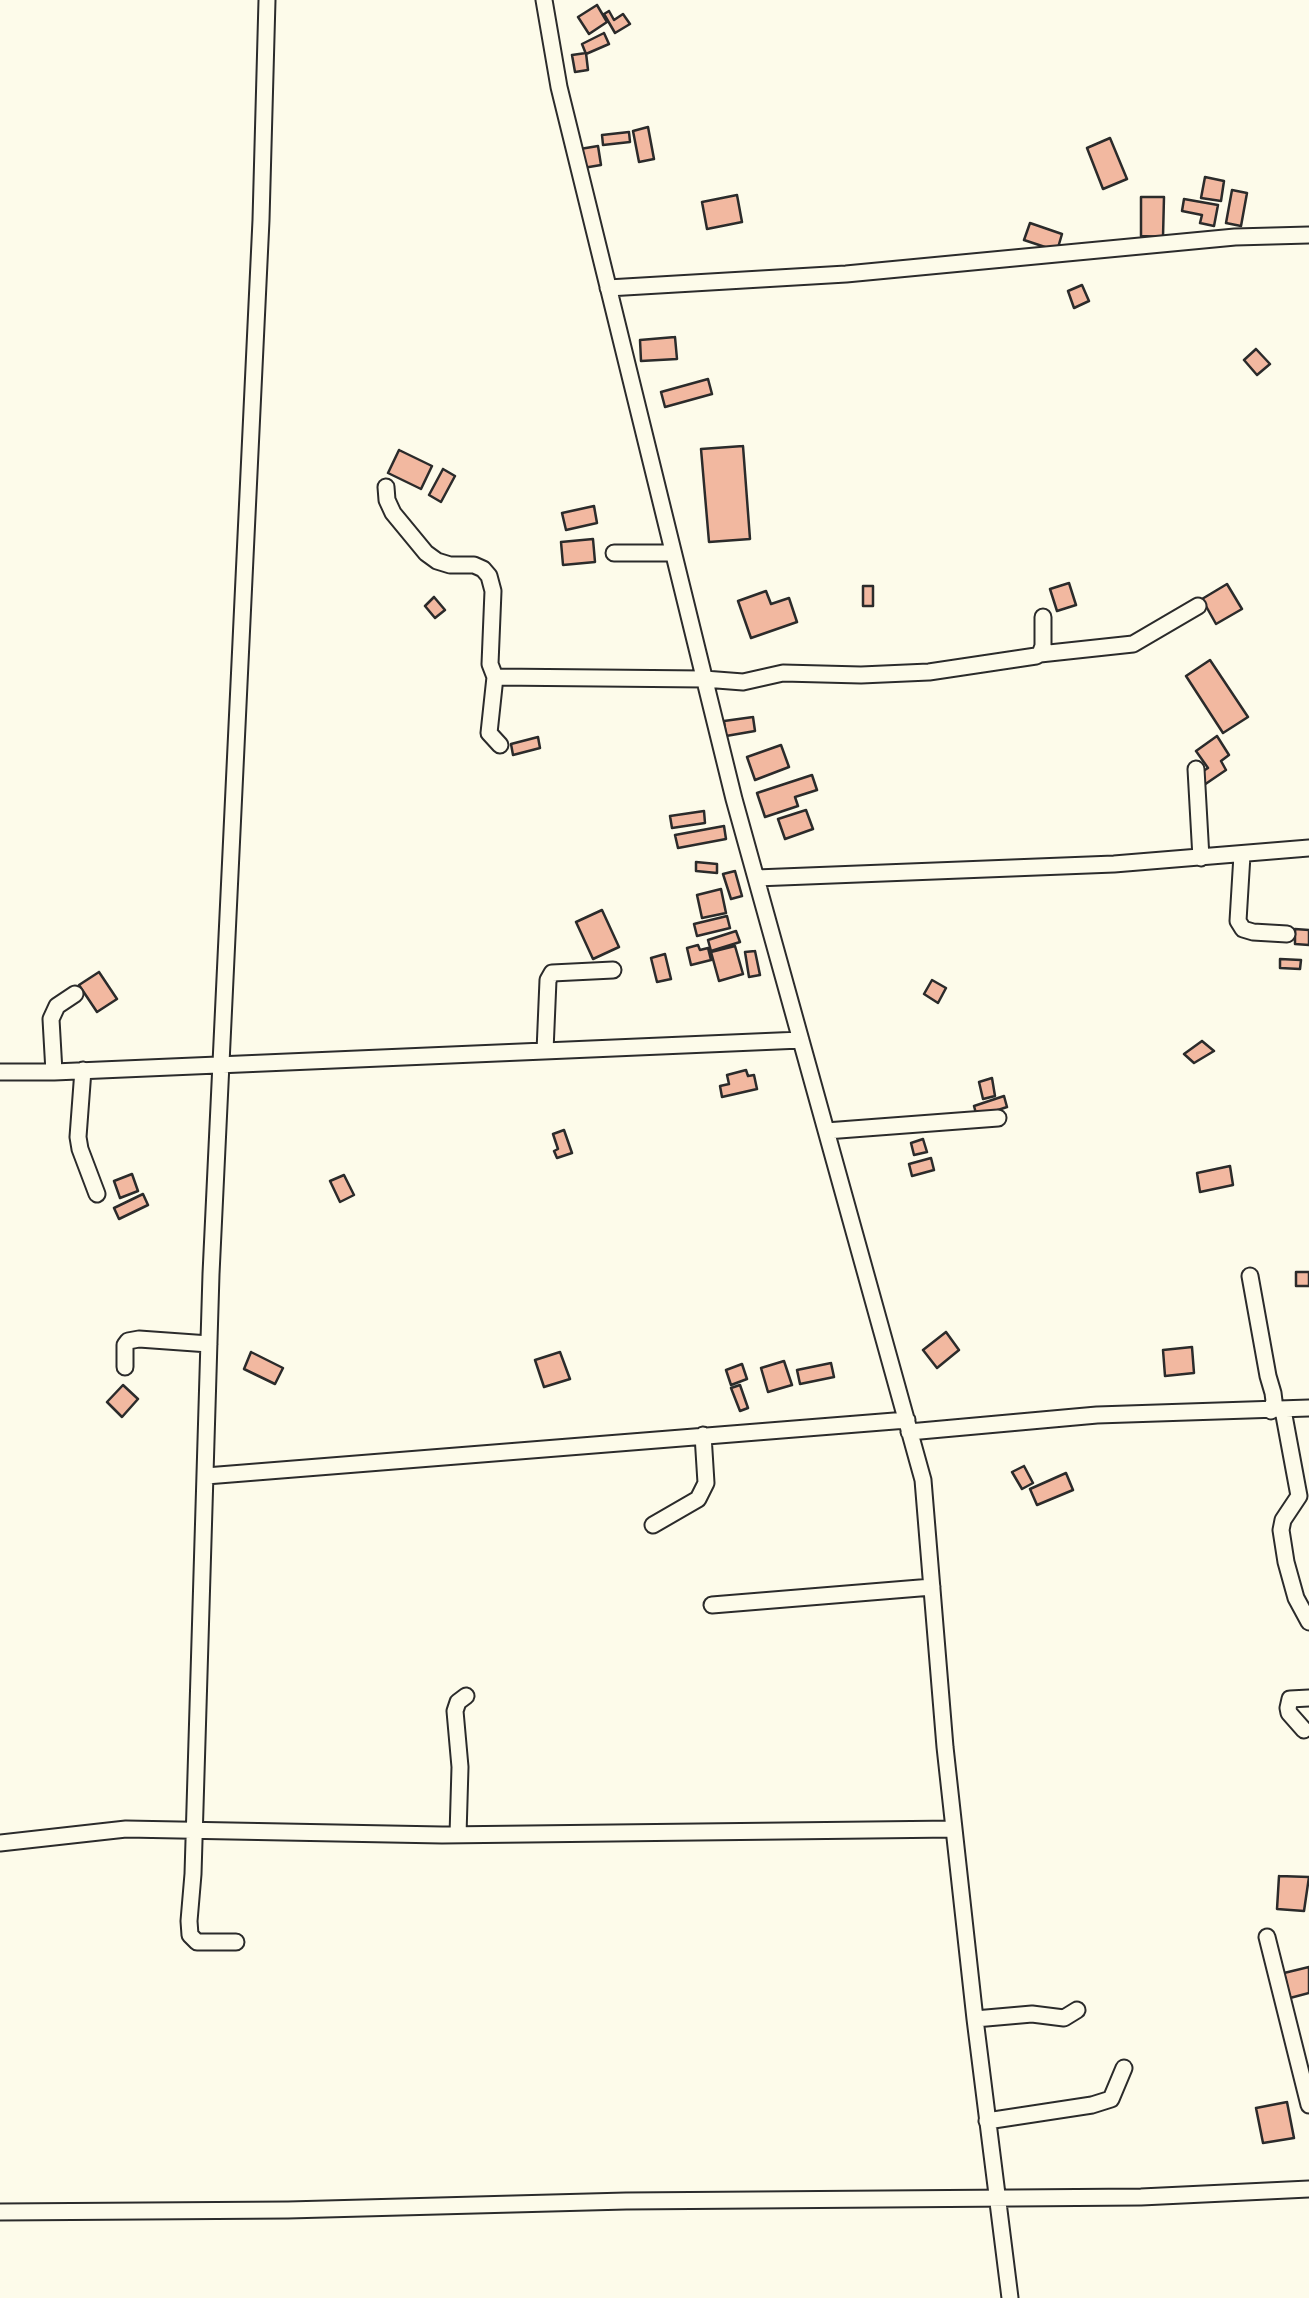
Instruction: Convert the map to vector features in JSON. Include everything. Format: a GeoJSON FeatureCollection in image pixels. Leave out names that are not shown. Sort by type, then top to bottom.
{"type":"FeatureCollection","features":[{"type":"Feature","properties":{"kind":"street"},"geometry":{"type":"LineString","coordinates":[[236,1942],[197,1942],[190,1935],[211,1274],[260,240],[267,0]]}},
{"type":"Feature","properties":{"kind":"street"},"geometry":{"type":"LineString","coordinates":[[544,0],[559,87],[704,679],[923,1480],[954,1830],[1010,2298]]}},
{"type":"Feature","properties":{"kind":"street"},"geometry":{"type":"LineString","coordinates":[[608,288],[846,274],[1307,231]]}},
{"type":"Feature","properties":{"kind":"street"},"geometry":{"type":"LineString","coordinates":[[386,487],[393,513],[426,553],[450,565],[474,565],[489,576],[493,591],[490,664],[495,676],[489,733],[500,745]]}},
{"type":"Feature","properties":{"kind":"street"},"geometry":{"type":"LineString","coordinates":[[614,553],[673,552]]}},
{"type":"Feature","properties":{"kind":"street"},"geometry":{"type":"LineString","coordinates":[[495,676],[744,682],[783,673],[929,672],[1133,644],[1198,606]]}},
{"type":"Feature","properties":{"kind":"street"},"geometry":{"type":"LineString","coordinates":[[1040,654],[1043,617]]}},
{"type":"Feature","properties":{"kind":"street"},"geometry":{"type":"LineString","coordinates":[[1196,769],[1201,858]]}},
{"type":"Feature","properties":{"kind":"street"},"geometry":{"type":"LineString","coordinates":[[756,878],[1114,864],[1309,848]]}},
{"type":"Feature","properties":{"kind":"street"},"geometry":{"type":"LineString","coordinates":[[1242,856],[1238,921],[1243,929],[1253,932],[1287,934]]}},
{"type":"Feature","properties":{"kind":"street"},"geometry":{"type":"LineString","coordinates":[[545,1051],[548,980],[552,973],[613,970]]}},
{"type":"Feature","properties":{"kind":"street"},"geometry":{"type":"LineString","coordinates":[[54,1072],[51,1019],[57,1006],[75,994]]}},
{"type":"Feature","properties":{"kind":"street"},"geometry":{"type":"LineString","coordinates":[[0,1072],[801,1040]]}},
{"type":"Feature","properties":{"kind":"street"},"geometry":{"type":"LineString","coordinates":[[83,1070],[78,1137],[97,1194]]}},
{"type":"Feature","properties":{"kind":"street"},"geometry":{"type":"LineString","coordinates":[[826,1131],[998,1118]]}},
{"type":"Feature","properties":{"kind":"street"},"geometry":{"type":"LineString","coordinates":[[1250,1276],[1268,1376],[1299,1496],[1281,1530],[1286,1562],[1296,1598],[1309,1622]]}},
{"type":"Feature","properties":{"kind":"street"},"geometry":{"type":"LineString","coordinates":[[124,1368],[128,1340],[209,1344]]}},
{"type":"Feature","properties":{"kind":"street"},"geometry":{"type":"LineString","coordinates":[[206,1476],[703,1436],[1309,1408]]}},
{"type":"Feature","properties":{"kind":"street"},"geometry":{"type":"LineString","coordinates":[[652,1525],[698,1499],[706,1483],[703,1436]]}},
{"type":"Feature","properties":{"kind":"street"},"geometry":{"type":"LineString","coordinates":[[712,1605],[932,1587]]}},
{"type":"Feature","properties":{"kind":"street"},"geometry":{"type":"LineString","coordinates":[[458,1835],[460,1767],[455,1711],[466,1696]]}},
{"type":"Feature","properties":{"kind":"street"},"geometry":{"type":"LineString","coordinates":[[1304,1730],[1288,1708],[1290,1699],[1309,1698]]}},
{"type":"Feature","properties":{"kind":"street"},"geometry":{"type":"LineString","coordinates":[[0,1843],[126,1829],[458,1835],[954,1830]]}},
{"type":"Feature","properties":{"kind":"street"},"geometry":{"type":"LineString","coordinates":[[1268,1937],[1309,2105]]}},
{"type":"Feature","properties":{"kind":"street"},"geometry":{"type":"LineString","coordinates":[[975,2019],[1032,2014],[1064,2018],[1077,2010]]}},
{"type":"Feature","properties":{"kind":"street"},"geometry":{"type":"LineString","coordinates":[[987,2121],[1112,2099],[1124,2068]]}},
{"type":"Feature","properties":{"kind":"street"},"geometry":{"type":"LineString","coordinates":[[0,2212],[1141,2197],[1309,2189]]}},
{"type":"Feature","properties":{"kind":"building"},"geometry":{"type":"Polygon","coordinates":[[[597,5],[607,22],[589,34],[578,17],[597,5]]]}},
{"type":"Feature","properties":{"kind":"building"},"geometry":{"type":"Polygon","coordinates":[[[609,11],[614,20],[623,14],[630,24],[615,33],[604,14],[609,11]]]}},
{"type":"Feature","properties":{"kind":"building"},"geometry":{"type":"Polygon","coordinates":[[[604,33],[609,44],[586,54],[582,44],[604,33]]]}},
{"type":"Feature","properties":{"kind":"building"},"geometry":{"type":"Polygon","coordinates":[[[586,53],[588,70],[575,72],[572,55],[586,53]]]}},
{"type":"Feature","properties":{"kind":"building"},"geometry":{"type":"Polygon","coordinates":[[[648,127],[654,159],[639,162],[633,131],[648,127]]]}},
{"type":"Feature","properties":{"kind":"building"},"geometry":{"type":"Polygon","coordinates":[[[629,132],[630,142],[603,145],[602,135],[629,132]]]}},
{"type":"Feature","properties":{"kind":"building"},"geometry":{"type":"Polygon","coordinates":[[[1110,138],[1127,179],[1103,189],[1087,148],[1110,138]]]}},
{"type":"Feature","properties":{"kind":"building"},"geometry":{"type":"Polygon","coordinates":[[[598,146],[601,165],[583,168],[580,149],[598,146]]]}},
{"type":"Feature","properties":{"kind":"building"},"geometry":{"type":"Polygon","coordinates":[[[1205,177],[1224,181],[1221,201],[1201,198],[1205,177]]]}},
{"type":"Feature","properties":{"kind":"building"},"geometry":{"type":"Polygon","coordinates":[[[1232,190],[1247,193],[1241,226],[1226,223],[1232,190]]]}},
{"type":"Feature","properties":{"kind":"building"},"geometry":{"type":"Polygon","coordinates":[[[737,195],[742,222],[707,229],[702,202],[737,195]]]}},
{"type":"Feature","properties":{"kind":"building"},"geometry":{"type":"Polygon","coordinates":[[[1141,197],[1164,197],[1163,237],[1141,236],[1141,197]]]}},
{"type":"Feature","properties":{"kind":"building"},"geometry":{"type":"Polygon","coordinates":[[[1184,199],[1218,205],[1214,226],[1200,223],[1202,215],[1182,211],[1184,199]]]}},
{"type":"Feature","properties":{"kind":"building"},"geometry":{"type":"Polygon","coordinates":[[[1030,223],[1062,234],[1057,251],[1024,240],[1030,223]]]}},
{"type":"Feature","properties":{"kind":"building"},"geometry":{"type":"Polygon","coordinates":[[[1082,285],[1089,301],[1074,308],[1068,291],[1082,285]]]}},
{"type":"Feature","properties":{"kind":"building"},"geometry":{"type":"Polygon","coordinates":[[[675,337],[677,359],[641,361],[640,340],[675,337]]]}},
{"type":"Feature","properties":{"kind":"building"},"geometry":{"type":"Polygon","coordinates":[[[1256,349],[1270,364],[1257,375],[1244,360],[1256,349]]]}},
{"type":"Feature","properties":{"kind":"building"},"geometry":{"type":"Polygon","coordinates":[[[708,379],[712,394],[665,407],[661,392],[708,379]]]}},
{"type":"Feature","properties":{"kind":"building"},"geometry":{"type":"Polygon","coordinates":[[[743,446],[750,539],[709,542],[701,449],[743,446]]]}},
{"type":"Feature","properties":{"kind":"building"},"geometry":{"type":"Polygon","coordinates":[[[399,450],[432,466],[421,489],[388,473],[399,450]]]}},
{"type":"Feature","properties":{"kind":"building"},"geometry":{"type":"Polygon","coordinates":[[[443,469],[455,476],[441,502],[429,495],[443,469]]]}},
{"type":"Feature","properties":{"kind":"building"},"geometry":{"type":"Polygon","coordinates":[[[594,506],[597,523],[566,530],[562,513],[594,506]]]}},
{"type":"Feature","properties":{"kind":"building"},"geometry":{"type":"Polygon","coordinates":[[[593,539],[595,562],[563,565],[561,542],[593,539]]]}},
{"type":"Feature","properties":{"kind":"building"},"geometry":{"type":"Polygon","coordinates":[[[1069,583],[1076,605],[1057,611],[1050,589],[1069,583]]]}},
{"type":"Feature","properties":{"kind":"building"},"geometry":{"type":"Polygon","coordinates":[[[1227,584],[1242,609],[1216,624],[1202,599],[1227,584]]]}},
{"type":"Feature","properties":{"kind":"building"},"geometry":{"type":"Polygon","coordinates":[[[863,586],[873,586],[873,606],[863,606],[863,586]]]}},
{"type":"Feature","properties":{"kind":"building"},"geometry":{"type":"Polygon","coordinates":[[[766,591],[771,604],[789,598],[797,622],[751,638],[738,601],[766,591]]]}},
{"type":"Feature","properties":{"kind":"building"},"geometry":{"type":"Polygon","coordinates":[[[434,597],[445,610],[435,618],[425,606],[434,597]]]}},
{"type":"Feature","properties":{"kind":"building"},"geometry":{"type":"Polygon","coordinates":[[[1210,660],[1248,717],[1223,733],[1186,676],[1210,660]]]}},
{"type":"Feature","properties":{"kind":"building"},"geometry":{"type":"Polygon","coordinates":[[[753,717],[755,731],[726,736],[724,721],[753,717]]]}},
{"type":"Feature","properties":{"kind":"building"},"geometry":{"type":"Polygon","coordinates":[[[1217,736],[1229,755],[1221,761],[1226,770],[1204,785],[1197,775],[1208,768],[1196,751],[1217,736]]]}},
{"type":"Feature","properties":{"kind":"building"},"geometry":{"type":"Polygon","coordinates":[[[538,737],[540,748],[513,755],[511,744],[538,737]]]}},
{"type":"Feature","properties":{"kind":"building"},"geometry":{"type":"Polygon","coordinates":[[[781,745],[789,767],[755,780],[747,757],[781,745]]]}},
{"type":"Feature","properties":{"kind":"building"},"geometry":{"type":"Polygon","coordinates":[[[812,775],[817,790],[795,797],[798,806],[765,817],[757,793],[812,775]]]}},
{"type":"Feature","properties":{"kind":"building"},"geometry":{"type":"Polygon","coordinates":[[[806,810],[813,829],[785,839],[778,819],[806,810]]]}},
{"type":"Feature","properties":{"kind":"building"},"geometry":{"type":"Polygon","coordinates":[[[704,811],[705,823],[672,828],[670,816],[704,811]]]}},
{"type":"Feature","properties":{"kind":"building"},"geometry":{"type":"Polygon","coordinates":[[[724,826],[726,839],[678,848],[675,835],[724,826]]]}},
{"type":"Feature","properties":{"kind":"building"},"geometry":{"type":"Polygon","coordinates":[[[696,862],[717,864],[717,873],[696,871],[696,862]]]}},
{"type":"Feature","properties":{"kind":"building"},"geometry":{"type":"Polygon","coordinates":[[[735,871],[742,896],[731,899],[723,874],[735,871]]]}},
{"type":"Feature","properties":{"kind":"building"},"geometry":{"type":"Polygon","coordinates":[[[721,889],[726,913],[702,918],[697,895],[721,889]]]}},
{"type":"Feature","properties":{"kind":"building"},"geometry":{"type":"Polygon","coordinates":[[[602,910],[619,947],[593,959],[576,922],[602,910]]]}},
{"type":"Feature","properties":{"kind":"building"},"geometry":{"type":"Polygon","coordinates":[[[727,916],[730,928],[697,936],[694,924],[727,916]]]}},
{"type":"Feature","properties":{"kind":"building"},"geometry":{"type":"Polygon","coordinates":[[[1295,929],[1309,930],[1309,945],[1295,944],[1295,929]]]}},
{"type":"Feature","properties":{"kind":"building"},"geometry":{"type":"Polygon","coordinates":[[[736,931],[740,942],[711,951],[708,940],[736,931]]]}},
{"type":"Feature","properties":{"kind":"building"},"geometry":{"type":"Polygon","coordinates":[[[698,945],[700,950],[708,948],[711,960],[691,965],[687,948],[698,945]]]}},
{"type":"Feature","properties":{"kind":"building"},"geometry":{"type":"Polygon","coordinates":[[[735,946],[743,974],[719,981],[711,952],[735,946]]]}},
{"type":"Feature","properties":{"kind":"building"},"geometry":{"type":"Polygon","coordinates":[[[755,951],[760,975],[749,977],[745,952],[755,951]]]}},
{"type":"Feature","properties":{"kind":"building"},"geometry":{"type":"Polygon","coordinates":[[[665,954],[671,979],[657,982],[651,958],[665,954]]]}},
{"type":"Feature","properties":{"kind":"building"},"geometry":{"type":"Polygon","coordinates":[[[1280,959],[1301,960],[1300,969],[1280,968],[1280,959]]]}},
{"type":"Feature","properties":{"kind":"building"},"geometry":{"type":"Polygon","coordinates":[[[99,972],[117,999],[97,1012],[79,985],[99,972]]]}},
{"type":"Feature","properties":{"kind":"building"},"geometry":{"type":"Polygon","coordinates":[[[932,980],[946,988],[938,1003],[924,994],[932,980]]]}},
{"type":"Feature","properties":{"kind":"building"},"geometry":{"type":"Polygon","coordinates":[[[1202,1041],[1214,1051],[1194,1063],[1184,1054],[1202,1041]]]}},
{"type":"Feature","properties":{"kind":"building"},"geometry":{"type":"Polygon","coordinates":[[[746,1070],[748,1076],[754,1075],[757,1089],[722,1097],[720,1086],[729,1084],[727,1075],[746,1070]]]}},
{"type":"Feature","properties":{"kind":"building"},"geometry":{"type":"Polygon","coordinates":[[[992,1078],[995,1096],[983,1099],[979,1082],[992,1078]]]}},
{"type":"Feature","properties":{"kind":"building"},"geometry":{"type":"Polygon","coordinates":[[[1004,1096],[1007,1107],[977,1117],[974,1106],[1004,1096]]]}},
{"type":"Feature","properties":{"kind":"building"},"geometry":{"type":"Polygon","coordinates":[[[564,1130],[572,1153],[557,1158],[553,1134],[564,1130]]]}},
{"type":"Feature","properties":{"kind":"building"},"geometry":{"type":"Polygon","coordinates":[[[923,1139],[927,1152],[914,1155],[911,1143],[923,1139]]]}},
{"type":"Feature","properties":{"kind":"building"},"geometry":{"type":"Polygon","coordinates":[[[931,1158],[934,1170],[912,1176],[909,1164],[931,1158]]]}},
{"type":"Feature","properties":{"kind":"building"},"geometry":{"type":"Polygon","coordinates":[[[1230,1166],[1233,1185],[1200,1192],[1197,1173],[1230,1166]]]}},
{"type":"Feature","properties":{"kind":"building"},"geometry":{"type":"Polygon","coordinates":[[[132,1174],[138,1191],[120,1198],[114,1181],[132,1174]]]}},
{"type":"Feature","properties":{"kind":"building"},"geometry":{"type":"Polygon","coordinates":[[[344,1175],[354,1195],[340,1202],[330,1181],[344,1175]]]}},
{"type":"Feature","properties":{"kind":"building"},"geometry":{"type":"Polygon","coordinates":[[[143,1194],[148,1205],[119,1219],[114,1208],[143,1194]]]}},
{"type":"Feature","properties":{"kind":"building"},"geometry":{"type":"Polygon","coordinates":[[[1296,1272],[1309,1272],[1309,1286],[1296,1286],[1296,1272]]]}},
{"type":"Feature","properties":{"kind":"building"},"geometry":{"type":"Polygon","coordinates":[[[946,1332],[959,1350],[937,1368],[923,1350],[946,1332]]]}},
{"type":"Feature","properties":{"kind":"building"},"geometry":{"type":"Polygon","coordinates":[[[1192,1347],[1194,1373],[1165,1376],[1163,1350],[1192,1347]]]}},
{"type":"Feature","properties":{"kind":"building"},"geometry":{"type":"Polygon","coordinates":[[[251,1352],[283,1368],[275,1384],[244,1369],[251,1352]]]}},
{"type":"Feature","properties":{"kind":"building"},"geometry":{"type":"Polygon","coordinates":[[[560,1352],[570,1379],[544,1387],[535,1360],[560,1352]]]}},
{"type":"Feature","properties":{"kind":"building"},"geometry":{"type":"Polygon","coordinates":[[[784,1361],[792,1385],[768,1392],[761,1368],[784,1361]]]}},
{"type":"Feature","properties":{"kind":"building"},"geometry":{"type":"Polygon","coordinates":[[[831,1363],[834,1377],[800,1384],[797,1370],[831,1363]]]}},
{"type":"Feature","properties":{"kind":"building"},"geometry":{"type":"Polygon","coordinates":[[[742,1364],[747,1379],[731,1385],[726,1370],[742,1364]]]}},
{"type":"Feature","properties":{"kind":"building"},"geometry":{"type":"Polygon","coordinates":[[[123,1385],[138,1399],[122,1417],[107,1402],[123,1385]]]}},
{"type":"Feature","properties":{"kind":"building"},"geometry":{"type":"Polygon","coordinates":[[[740,1385],[748,1408],[740,1411],[731,1388],[740,1385]]]}},
{"type":"Feature","properties":{"kind":"building"},"geometry":{"type":"Polygon","coordinates":[[[1024,1466],[1033,1483],[1022,1489],[1012,1472],[1024,1466]]]}},
{"type":"Feature","properties":{"kind":"building"},"geometry":{"type":"Polygon","coordinates":[[[1066,1473],[1073,1490],[1037,1505],[1030,1489],[1066,1473]]]}},
{"type":"Feature","properties":{"kind":"building"},"geometry":{"type":"Polygon","coordinates":[[[1279,1876],[1309,1877],[1304,1911],[1277,1909],[1279,1876]]]}},
{"type":"Feature","properties":{"kind":"building"},"geometry":{"type":"Polygon","coordinates":[[[1309,1967],[1309,1993],[1290,1998],[1284,1973],[1309,1967]]]}},
{"type":"Feature","properties":{"kind":"building"},"geometry":{"type":"Polygon","coordinates":[[[1287,2102],[1294,2138],[1263,2143],[1256,2108],[1287,2102]]]}}]}
